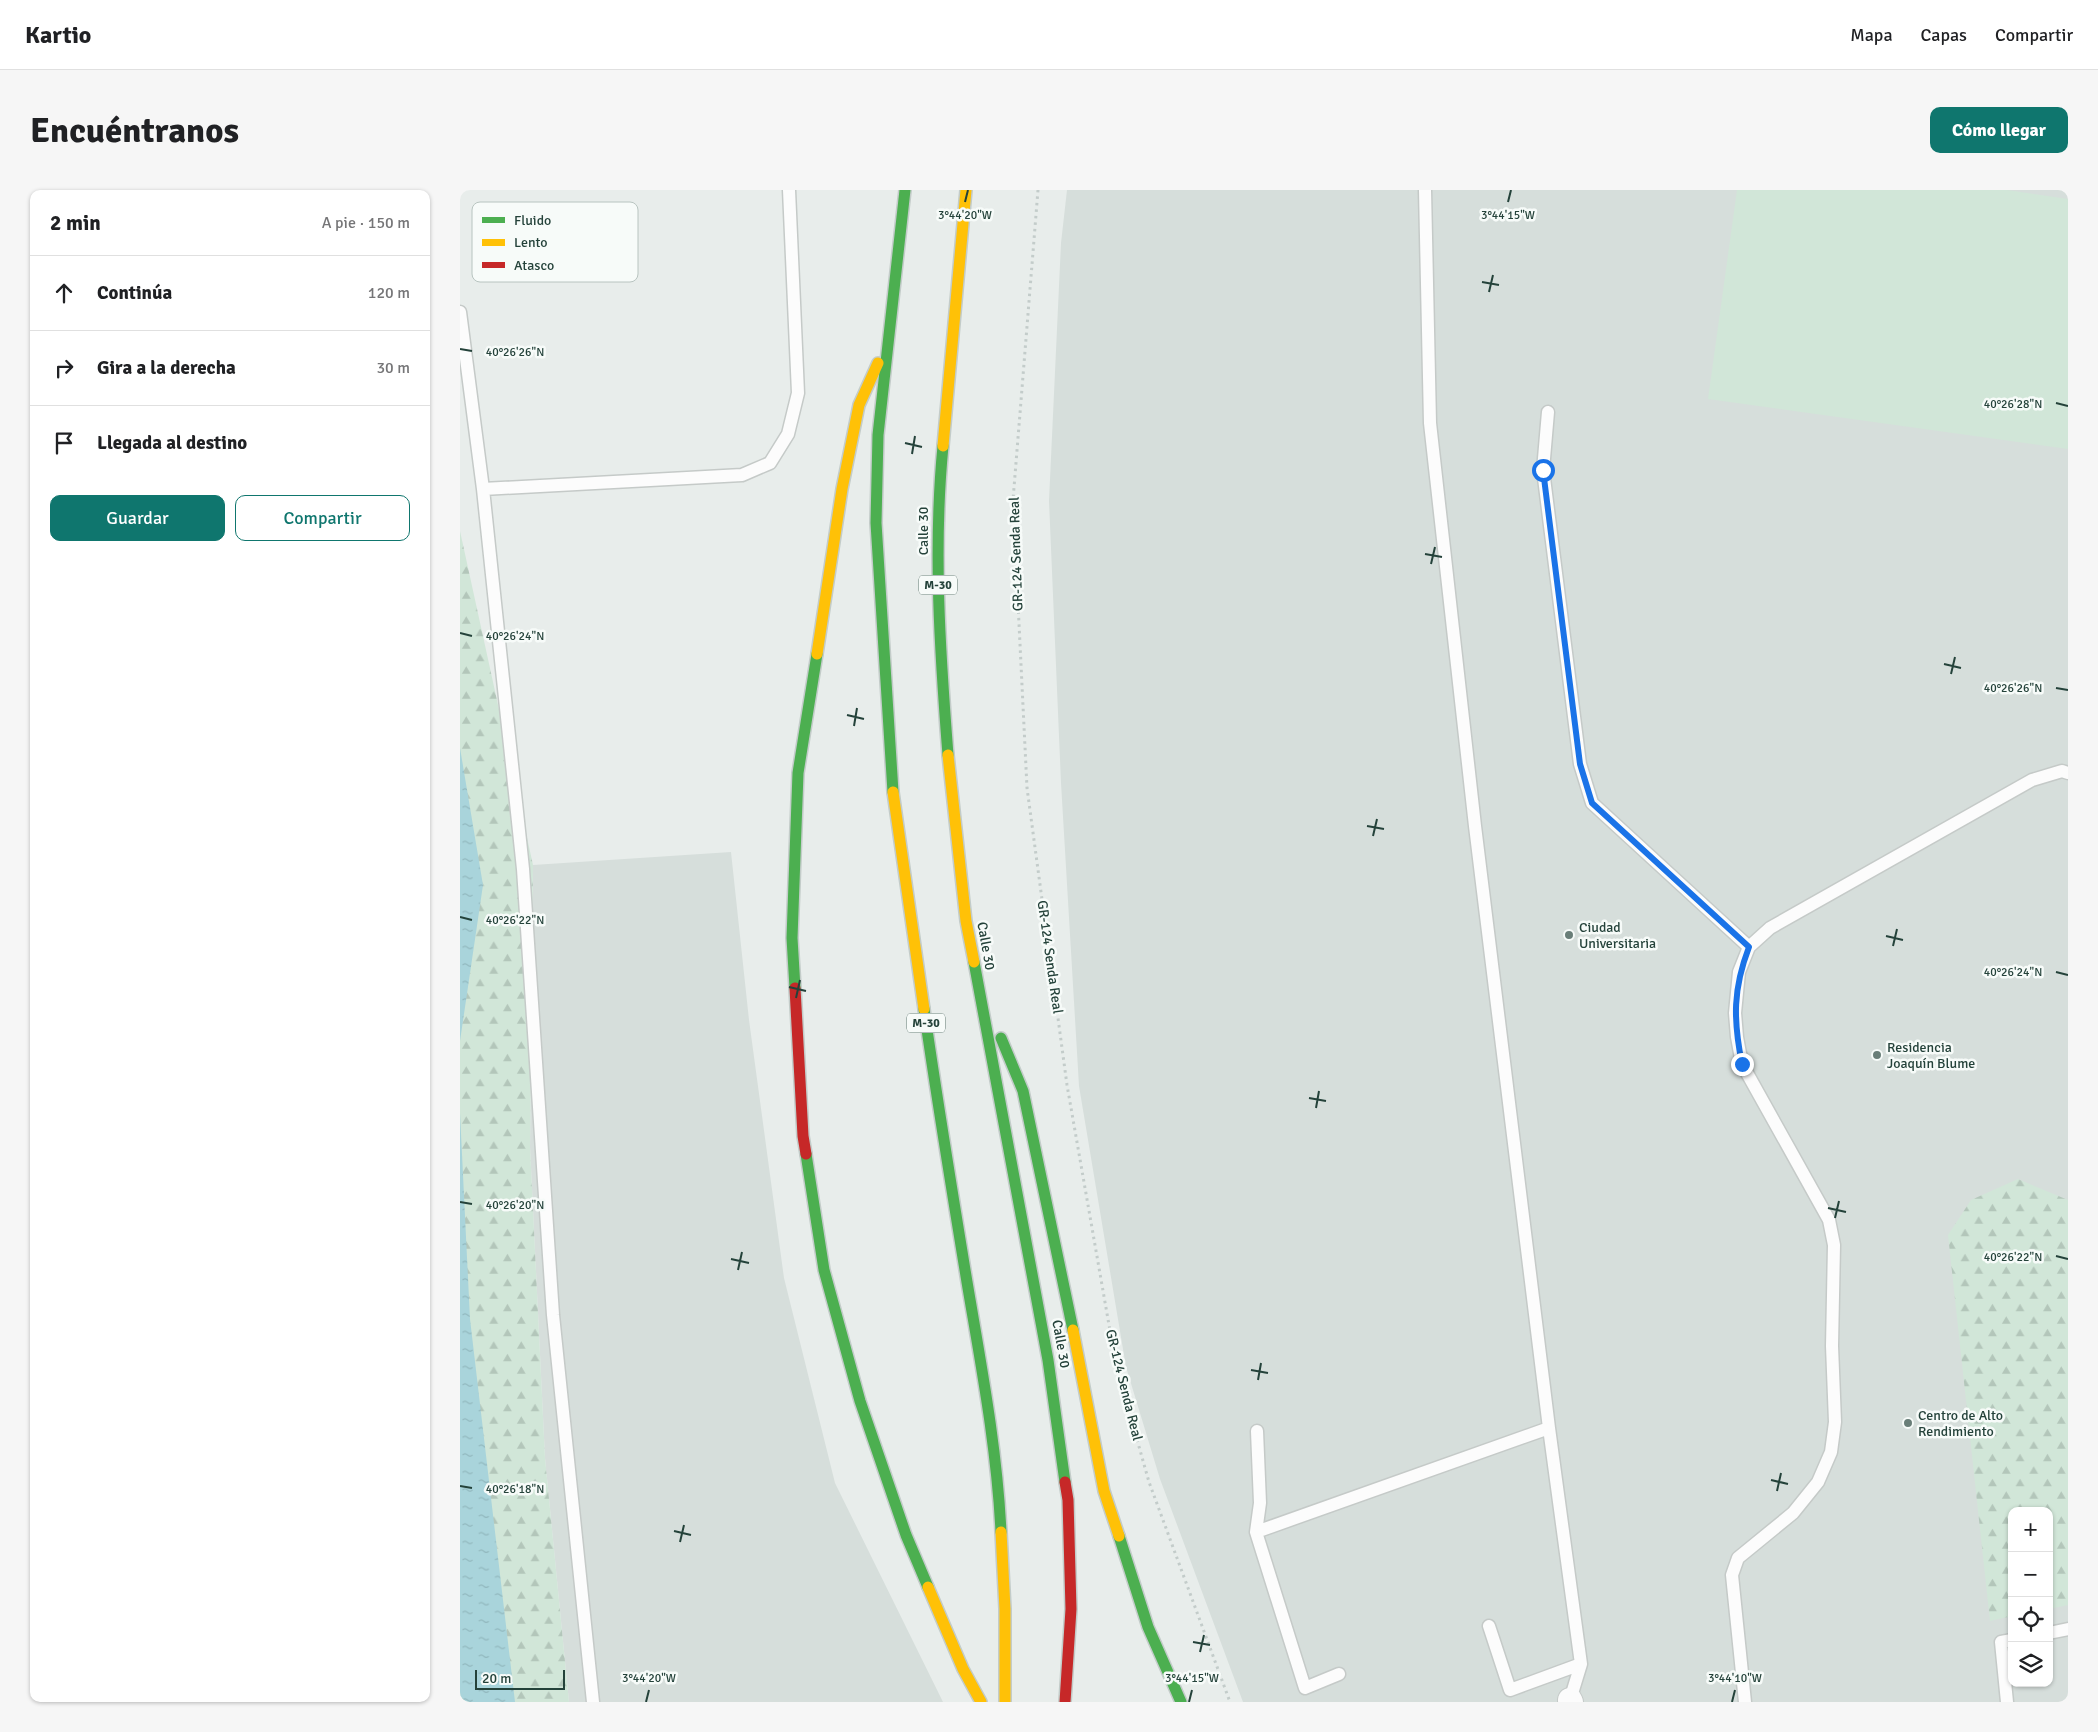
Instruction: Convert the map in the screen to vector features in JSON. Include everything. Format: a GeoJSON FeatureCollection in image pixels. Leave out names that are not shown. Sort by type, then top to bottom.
{"type":"FeatureCollection","features":[{"type":"Feature","properties":{"kind":"highway","name":"M-30"},"geometry":{"type":"LineString","coordinates":[[905,190],[878,435],[876,523],[894,805],[939,1113],[984,1380],[1000,1492],[1005,1609],[1005,1702]]}},
{"type":"Feature","properties":{"kind":"highway","name":"Calle 30"},"geometry":{"type":"LineString","coordinates":[[966,190],[938,496],[938,636],[949,772],[966,921],[1008,1137],[1048,1360],[1068,1500],[1071,1609],[1065,1702]]}},
{"type":"Feature","properties":{"kind":"highway"},"geometry":{"type":"LineString","coordinates":[[888,342],[859,405],[842,489],[798,773],[792,938],[803,1136],[824,1270],[860,1401],[906,1535],[963,1669],[981,1702]]}},
{"type":"Feature","properties":{"kind":"highway"},"geometry":{"type":"LineString","coordinates":[[977,979],[1023,1091],[1081,1367],[1104,1492],[1148,1627],[1180,1702]]}},
{"type":"Feature","properties":{"kind":"lane"},"geometry":{"type":"LineString","coordinates":[[483,489],[742,475],[770,463],[788,434],[798,392],[789,190]]}},
{"type":"Feature","properties":{"kind":"lane"},"geometry":{"type":"LineString","coordinates":[[1425,190],[1430,424],[1475,826],[1549,1428],[1581,1664],[1570,1701]]}},
{"type":"Feature","properties":{"kind":"lane"},"geometry":{"type":"LineString","coordinates":[[460,312],[483,489],[522,869],[553,1315],[592,1702]]}},
{"type":"Feature","properties":{"kind":"lane"},"geometry":{"type":"LineString","coordinates":[[1548,412],[1543,470],[1580,764],[1592,803],[1749,947]]}},
{"type":"Feature","properties":{"kind":"lane"},"geometry":{"type":"LineString","coordinates":[[1745,1702],[1732,1575],[1738,1558],[1793,1513],[1818,1482],[1830,1452],[1835,1422],[1832,1346],[1834,1245],[1829,1220],[1742,1064],[1736,1037],[1735,1013],[1739,972],[1749,947],[1770,928],[2032,780],[2062,771],[2068,773]]}},
{"type":"Feature","properties":{"kind":"lane"},"geometry":{"type":"LineString","coordinates":[[1256,1532],[1549,1428]]}},
{"type":"Feature","properties":{"kind":"lane"},"geometry":{"type":"LineString","coordinates":[[1258,1431],[1260,1503],[1256,1532],[1304,1688],[1339,1674]]}},
{"type":"Feature","properties":{"kind":"lane"},"geometry":{"type":"LineString","coordinates":[[1489,1626],[1510,1690],[1581,1664]]}},
{"type":"Feature","properties":{"kind":"lane"},"geometry":{"type":"LineString","coordinates":[[2053,1632],[2068,1629]]}},
{"type":"Feature","properties":{"kind":"lane"},"geometry":{"type":"LineString","coordinates":[[2007,1702],[2001,1642],[2008,1641]]}},
{"type":"Feature","properties":{"kind":"path","name":"GR-124 Senda Real"},"geometry":{"type":"LineString","coordinates":[[1038,190],[1013,500],[1028,798],[1067,1085],[1116,1366],[1149,1482],[1230,1702]]}},
{"type":"Feature","properties":{"kind":"shaded area","name":"Ciudad Universitaria"},"geometry":{"type":"Polygon","coordinates":[[[1067,190],[2068,190],[2068,1702],[1243,1702],[1160,1479],[1126,1367],[1079,1086],[1061,783],[1049,501],[1061,243],[1067,190]]]}},
{"type":"Feature","properties":{"kind":"shaded area"},"geometry":{"type":"Polygon","coordinates":[[[731,852],[749,1020],[784,1278],[835,1483],[943,1702],[569,1702],[545,1458],[530,1147],[533,865],[731,852]]]}},
{"type":"Feature","properties":{"kind":"green space"},"geometry":{"type":"Polygon","coordinates":[[[1737,190],[2007,190],[2068,199],[2068,449],[1708,399],[1737,190]]]}},
{"type":"Feature","properties":{"kind":"green space"},"geometry":{"type":"Polygon","coordinates":[[[460,531],[533,865],[530,1147],[545,1458],[569,1702],[460,1702],[460,531]]]}},
{"type":"Feature","properties":{"kind":"green space"},"geometry":{"type":"Polygon","coordinates":[[[2018,1179],[2068,1200],[2068,1605],[2053,1608],[2053,1507],[2008,1507],[2008,1617],[1990,1621],[1948,1235],[1971,1200],[2018,1179]]]}},
{"type":"Feature","properties":{"kind":"water"},"geometry":{"type":"Polygon","coordinates":[[[460,748],[483,885],[460,1041],[460,748]]]}},
{"type":"Feature","properties":{"kind":"water"},"geometry":{"type":"Polygon","coordinates":[[[460,1113],[470,1319],[515,1702],[460,1702],[460,1113]]]}},
{"type":"Feature","properties":{"kind":"traffic: fast"},"geometry":{"type":"LineString","coordinates":[[893,792],[876,523],[878,435],[905,190]]}},
{"type":"Feature","properties":{"kind":"traffic: fast"},"geometry":{"type":"LineString","coordinates":[[943,446],[938,523],[938,562],[942,678],[948,755]]}},
{"type":"Feature","properties":{"kind":"traffic: fast"},"geometry":{"type":"LineString","coordinates":[[795,988],[792,938],[798,773],[817,654]]}},
{"type":"Feature","properties":{"kind":"traffic: fast"},"geometry":{"type":"LineString","coordinates":[[974,962],[1048,1360],[1065,1482]]}},
{"type":"Feature","properties":{"kind":"traffic: fast"},"geometry":{"type":"LineString","coordinates":[[924,1009],[988,1407],[996,1469],[1001,1532]]}},
{"type":"Feature","properties":{"kind":"traffic: fast"},"geometry":{"type":"LineString","coordinates":[[1001,1038],[1023,1091],[1073,1330]]}},
{"type":"Feature","properties":{"kind":"traffic: fast"},"geometry":{"type":"LineString","coordinates":[[806,1154],[824,1270],[860,1401],[906,1535],[928,1587]]}},
{"type":"Feature","properties":{"kind":"traffic: fast"},"geometry":{"type":"LineString","coordinates":[[1119,1536],[1148,1627],[1181,1702]]}},
{"type":"Feature","properties":{"kind":"traffic: slow"},"geometry":{"type":"LineString","coordinates":[[943,446],[966,190]]}},
{"type":"Feature","properties":{"kind":"traffic: slow"},"geometry":{"type":"LineString","coordinates":[[817,654],[842,489],[859,405],[878,363]]}},
{"type":"Feature","properties":{"kind":"traffic: slow"},"geometry":{"type":"LineString","coordinates":[[948,755],[966,921],[974,962]]}},
{"type":"Feature","properties":{"kind":"traffic: slow"},"geometry":{"type":"LineString","coordinates":[[893,792],[924,1009]]}},
{"type":"Feature","properties":{"kind":"traffic: slow"},"geometry":{"type":"LineString","coordinates":[[1073,1330],[1104,1491],[1119,1536]]}},
{"type":"Feature","properties":{"kind":"traffic: slow"},"geometry":{"type":"LineString","coordinates":[[1001,1532],[1005,1609],[1005,1702]]}},
{"type":"Feature","properties":{"kind":"traffic: slow"},"geometry":{"type":"LineString","coordinates":[[928,1587],[963,1669],[981,1702]]}},
{"type":"Feature","properties":{"kind":"traffic: jam"},"geometry":{"type":"LineString","coordinates":[[795,988],[803,1136],[806,1154]]}},
{"type":"Feature","properties":{"kind":"traffic: jam"},"geometry":{"type":"LineString","coordinates":[[1065,1482],[1068,1500],[1071,1609],[1065,1702]]}},
{"type":"Feature","properties":{"kind":"place","name":"Ciudad Universitaria"},"geometry":{"type":"Point","coordinates":[1569,935]}},
{"type":"Feature","properties":{"kind":"place","name":"Residencia Joaquín Blume"},"geometry":{"type":"Point","coordinates":[1877,1055]}},
{"type":"Feature","properties":{"kind":"place","name":"Centro de Alto Rendimiento"},"geometry":{"type":"Point","coordinates":[1908,1423]}},
{"type":"Feature","properties":{"kind":"route"},"geometry":{"type":"LineString","coordinates":[[1543,470],[1580,764],[1592,803],[1749,947],[1739,972],[1735,1013],[1736,1037],[1742,1064]]}}]}
